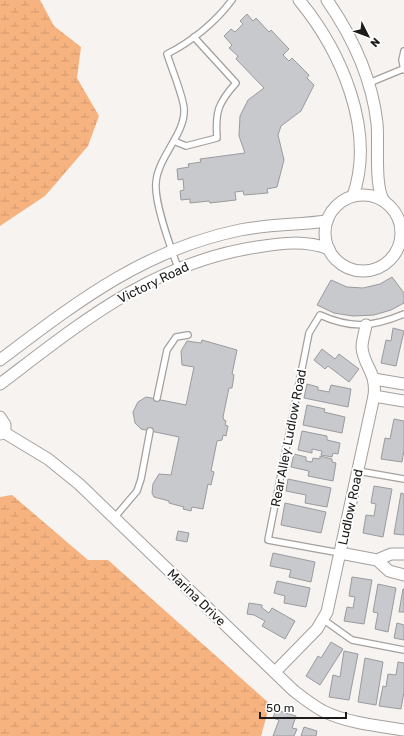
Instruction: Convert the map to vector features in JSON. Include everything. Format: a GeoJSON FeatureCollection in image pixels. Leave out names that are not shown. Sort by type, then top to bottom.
{"type":"FeatureCollection","features":[{"type":"Feature","properties":{"kind":"street"},"geometry":{"type":"LineString","coordinates":[[299,0],[309,12],[332,49],[351,98],[358,127],[360,159],[358,178],[353,196]]}},
{"type":"Feature","properties":{"kind":"street"},"geometry":{"type":"LineString","coordinates":[[327,0],[352,41],[369,83],[377,123],[378,187],[384,201]]}},
{"type":"Feature","properties":{"kind":"street"},"geometry":{"type":"LineString","coordinates":[[390,260],[398,249],[401,241],[401,219],[393,208],[384,201],[368,195],[353,196],[338,205],[331,213],[327,221],[325,232],[329,249],[335,259],[346,267],[356,270],[374,269],[390,260],[404,252]]}},
{"type":"Feature","properties":{"kind":"street","name":"Victory Road"},"geometry":{"type":"LineString","coordinates":[[0,360],[106,283],[138,265],[172,251],[241,230],[327,221]]}},
{"type":"Feature","properties":{"kind":"street","name":"Victory Road"},"geometry":{"type":"LineString","coordinates":[[0,384],[115,300],[154,278],[178,268],[224,253],[274,244],[308,243],[329,249]]}},
{"type":"Feature","properties":{"kind":"street","name":"Ludlow Road"},"geometry":{"type":"LineString","coordinates":[[275,672],[324,620],[327,612],[374,396],[374,379],[363,353],[362,346],[366,325]]}},
{"type":"Feature","properties":{"kind":"street"},"geometry":{"type":"LineString","coordinates":[[374,379],[404,384]]}},
{"type":"Feature","properties":{"kind":"street"},"geometry":{"type":"LineString","coordinates":[[374,396],[404,401]]}},
{"type":"Feature","properties":{"kind":"street","name":"Marina Drive"},"geometry":{"type":"LineString","coordinates":[[0,417],[5,425],[3,434],[58,466],[115,517],[293,690],[324,711],[377,731],[404,730]]}},
{"type":"Feature","properties":{"kind":"street"},"geometry":{"type":"LineString","coordinates":[[340,553],[377,560],[389,571],[404,575]]}},
{"type":"Feature","properties":{"kind":"street"},"geometry":{"type":"LineString","coordinates":[[377,560],[391,554],[404,554]]}},
{"type":"Feature","properties":{"kind":"lane"},"geometry":{"type":"LineString","coordinates":[[178,268],[166,232],[155,185],[161,163],[174,141],[184,109],[167,54],[194,37],[220,14],[232,0]]}},
{"type":"Feature","properties":{"kind":"lane"},"geometry":{"type":"LineString","coordinates":[[174,141],[186,146],[217,138],[217,112],[225,96],[236,83],[194,37]]}},
{"type":"Feature","properties":{"kind":"lane"},"geometry":{"type":"LineString","coordinates":[[369,83],[404,70],[402,60],[404,51]]}},
{"type":"Feature","properties":{"kind":"lane"},"geometry":{"type":"LineString","coordinates":[[366,325],[387,321],[404,314]]}},
{"type":"Feature","properties":{"kind":"lane","name":"Rear Alley Ludlow Road"},"geometry":{"type":"LineString","coordinates":[[340,553],[268,540],[309,333],[320,315],[334,322],[348,325],[366,325]]}},
{"type":"Feature","properties":{"kind":"lane"},"geometry":{"type":"LineString","coordinates":[[157,398],[167,350],[176,337],[188,335]]}},
{"type":"Feature","properties":{"kind":"lane"},"geometry":{"type":"LineString","coordinates":[[115,517],[137,491],[141,479],[150,431]]}},
{"type":"Feature","properties":{"kind":"lane"},"geometry":{"type":"LineString","coordinates":[[358,471],[404,479]]}},
{"type":"Feature","properties":{"kind":"lane"},"geometry":{"type":"LineString","coordinates":[[324,620],[352,640],[404,650]]}},
{"type":"Feature","properties":{"kind":"green space"},"geometry":{"type":"Polygon","coordinates":[[[0,0],[40,0],[54,26],[81,47],[77,78],[99,116],[88,146],[45,196],[0,226],[0,0]]]}},
{"type":"Feature","properties":{"kind":"green space"},"geometry":{"type":"Polygon","coordinates":[[[12,495],[88,560],[108,560],[270,704],[261,736],[0,736],[0,497],[12,495]]]}},
{"type":"Feature","properties":{"kind":"building"},"geometry":{"type":"Polygon","coordinates":[[[247,14],[253,21],[256,18],[269,32],[271,30],[289,49],[283,55],[289,61],[292,58],[309,75],[307,78],[314,85],[301,111],[281,126],[278,135],[284,160],[277,187],[267,189],[268,193],[244,195],[243,191],[235,192],[236,200],[210,203],[209,201],[190,203],[190,199],[181,200],[180,191],[184,190],[183,179],[178,180],[177,169],[189,167],[188,164],[201,162],[200,159],[245,153],[239,136],[240,116],[248,100],[264,88],[236,59],[238,56],[229,48],[232,45],[224,36],[231,29],[235,32],[243,24],[240,21],[247,14]]]}},
{"type":"Feature","properties":{"kind":"building"},"geometry":{"type":"Polygon","coordinates":[[[392,277],[404,293],[404,303],[391,310],[374,315],[353,316],[334,313],[317,305],[331,280],[347,287],[363,288],[380,284],[392,277]]]}},
{"type":"Feature","properties":{"kind":"building"},"geometry":{"type":"Polygon","coordinates":[[[393,328],[404,331],[396,366],[381,363],[386,340],[391,341],[393,328]]]}},
{"type":"Feature","properties":{"kind":"building"},"geometry":{"type":"Polygon","coordinates":[[[202,340],[237,350],[232,374],[234,375],[232,388],[229,388],[223,417],[226,421],[225,425],[228,426],[226,436],[223,435],[222,440],[217,441],[211,471],[214,472],[211,485],[208,484],[203,509],[192,507],[191,511],[183,509],[184,507],[169,503],[169,501],[154,497],[152,493],[153,484],[159,474],[171,475],[179,437],[141,429],[135,423],[133,412],[138,402],[146,397],[186,405],[194,367],[182,365],[181,351],[187,341],[201,343],[202,340]]]}},
{"type":"Feature","properties":{"kind":"building"},"geometry":{"type":"Polygon","coordinates":[[[322,349],[335,359],[339,354],[359,369],[349,382],[328,366],[325,369],[314,360],[322,349]]]}},
{"type":"Feature","properties":{"kind":"building"},"geometry":{"type":"Polygon","coordinates":[[[307,384],[318,387],[318,390],[329,392],[331,385],[351,389],[348,407],[304,398],[307,384]]]}},
{"type":"Feature","properties":{"kind":"building"},"geometry":{"type":"Polygon","coordinates":[[[307,405],[325,409],[324,412],[345,417],[342,433],[303,425],[307,405]]]}},
{"type":"Feature","properties":{"kind":"building"},"geometry":{"type":"Polygon","coordinates":[[[394,419],[404,421],[404,450],[402,462],[381,459],[385,438],[390,439],[394,419]]]}},
{"type":"Feature","properties":{"kind":"building"},"geometry":{"type":"Polygon","coordinates":[[[302,431],[327,436],[327,440],[340,443],[338,454],[333,453],[332,457],[321,455],[322,451],[312,449],[312,453],[298,450],[302,431]]]}},
{"type":"Feature","properties":{"kind":"building"},"geometry":{"type":"Polygon","coordinates":[[[294,454],[306,457],[306,461],[312,462],[313,458],[320,459],[320,456],[332,459],[332,462],[336,463],[333,481],[308,476],[309,471],[291,467],[294,454]]]}},
{"type":"Feature","properties":{"kind":"building"},"geometry":{"type":"Polygon","coordinates":[[[288,479],[331,488],[327,507],[305,503],[306,495],[286,491],[288,479]]]}},
{"type":"Feature","properties":{"kind":"building"},"geometry":{"type":"Polygon","coordinates":[[[374,486],[392,489],[383,537],[363,533],[366,515],[374,516],[376,504],[371,503],[374,486]]]}},
{"type":"Feature","properties":{"kind":"building"},"geometry":{"type":"Polygon","coordinates":[[[401,493],[404,494],[404,535],[394,534],[401,493]]]}},
{"type":"Feature","properties":{"kind":"building"},"geometry":{"type":"Polygon","coordinates":[[[285,503],[326,512],[321,533],[281,525],[285,503]]]}},
{"type":"Feature","properties":{"kind":"building"},"geometry":{"type":"Polygon","coordinates":[[[178,531],[189,533],[187,542],[176,540],[178,531]]]}},
{"type":"Feature","properties":{"kind":"building"},"geometry":{"type":"Polygon","coordinates":[[[273,553],[315,562],[311,582],[289,577],[291,570],[270,566],[273,553]]]}},
{"type":"Feature","properties":{"kind":"building"},"geometry":{"type":"Polygon","coordinates":[[[352,577],[372,580],[364,624],[344,621],[347,607],[353,608],[355,597],[349,596],[352,577]]]}},
{"type":"Feature","properties":{"kind":"building"},"geometry":{"type":"Polygon","coordinates":[[[277,581],[310,588],[306,607],[284,603],[285,596],[274,593],[277,581]]]}},
{"type":"Feature","properties":{"kind":"building"},"geometry":{"type":"Polygon","coordinates":[[[378,584],[396,588],[388,632],[375,629],[378,613],[373,612],[378,584]]]}},
{"type":"Feature","properties":{"kind":"building"},"geometry":{"type":"Polygon","coordinates":[[[403,589],[404,612],[399,612],[403,589]]]}},
{"type":"Feature","properties":{"kind":"building"},"geometry":{"type":"Polygon","coordinates":[[[249,603],[262,605],[262,608],[269,613],[272,608],[295,621],[285,639],[262,626],[265,621],[254,615],[247,614],[249,603]]]}},
{"type":"Feature","properties":{"kind":"building"},"geometry":{"type":"Polygon","coordinates":[[[397,623],[404,625],[404,640],[394,638],[397,623]]]}},
{"type":"Feature","properties":{"kind":"building"},"geometry":{"type":"Polygon","coordinates":[[[331,642],[343,649],[320,685],[306,676],[318,656],[321,658],[331,642]]]}},
{"type":"Feature","properties":{"kind":"building"},"geometry":{"type":"Polygon","coordinates":[[[344,651],[358,654],[349,700],[329,697],[333,675],[340,677],[344,651]]]}},
{"type":"Feature","properties":{"kind":"building"},"geometry":{"type":"Polygon","coordinates":[[[365,658],[383,662],[376,705],[358,702],[365,658]]]}},
{"type":"Feature","properties":{"kind":"building"},"geometry":{"type":"Polygon","coordinates":[[[398,662],[404,663],[404,692],[401,709],[379,706],[383,686],[386,687],[388,674],[396,675],[398,662]]]}},
{"type":"Feature","properties":{"kind":"building"},"geometry":{"type":"Polygon","coordinates":[[[276,710],[296,716],[292,728],[297,729],[294,736],[273,736],[279,720],[273,718],[276,710]]]}},
{"type":"Feature","properties":{"kind":"building"},"geometry":{"type":"Polygon","coordinates":[[[304,727],[317,731],[316,736],[301,736],[304,727]]]}}]}
